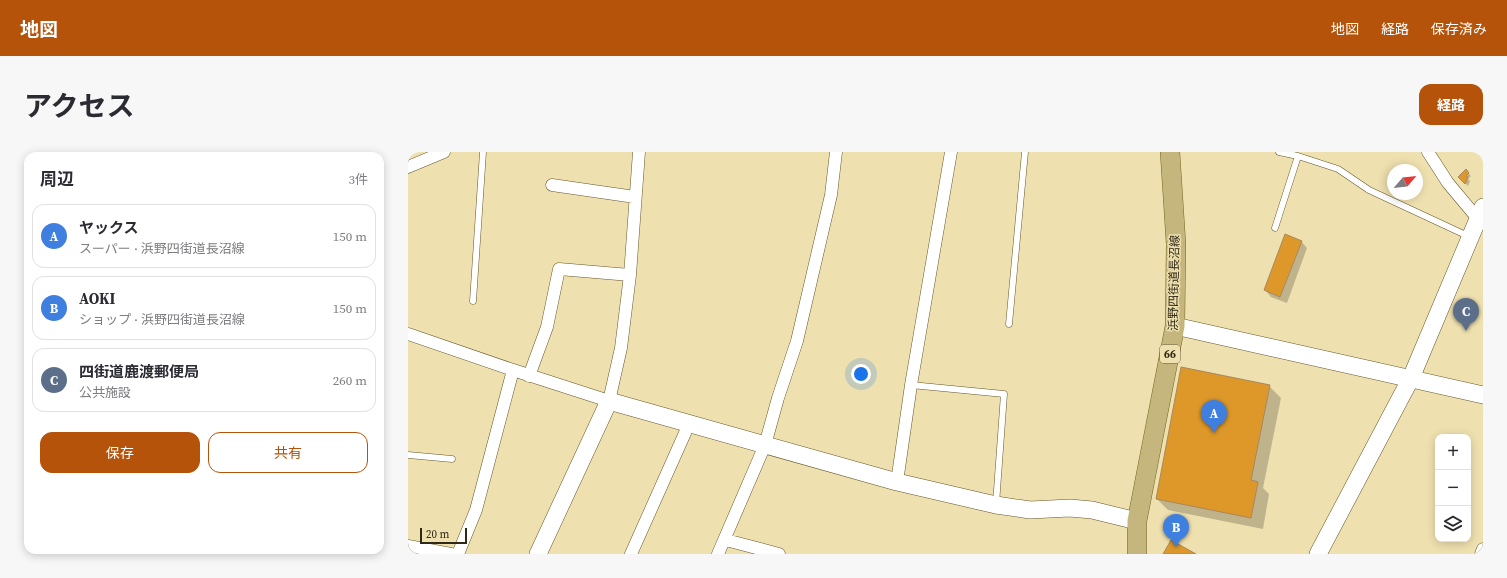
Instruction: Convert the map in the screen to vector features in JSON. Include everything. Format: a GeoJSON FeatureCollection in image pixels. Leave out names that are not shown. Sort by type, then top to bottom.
{"type":"FeatureCollection","features":[{"type":"Feature","properties":{"kind":"main road","name":"浜野四街道長沼線"},"geometry":{"type":"LineString","coordinates":[[1137,554],[1137,521],[1175,326],[1176,244],[1170,152]]}},
{"type":"Feature","properties":{"kind":"street"},"geometry":{"type":"LineString","coordinates":[[408,167],[444,152]]}},
{"type":"Feature","properties":{"kind":"street"},"geometry":{"type":"LineString","coordinates":[[538,554],[609,402],[621,348],[630,275],[639,152]]}},
{"type":"Feature","properties":{"kind":"street"},"geometry":{"type":"LineString","coordinates":[[718,554],[726,540],[765,445],[778,398],[797,341],[831,195],[836,152]]}},
{"type":"Feature","properties":{"kind":"street"},"geometry":{"type":"LineString","coordinates":[[897,482],[911,385],[951,152]]}},
{"type":"Feature","properties":{"kind":"street"},"geometry":{"type":"LineString","coordinates":[[1318,554],[1411,378],[1471,238],[1482,217],[1448,183],[1428,152]]}},
{"type":"Feature","properties":{"kind":"street"},"geometry":{"type":"LineString","coordinates":[[552,186],[635,197]]}},
{"type":"Feature","properties":{"kind":"street"},"geometry":{"type":"LineString","coordinates":[[529,376],[546,327],[559,269],[630,275]]}},
{"type":"Feature","properties":{"kind":"street"},"geometry":{"type":"LineString","coordinates":[[1175,326],[1483,395]]}},
{"type":"Feature","properties":{"kind":"street"},"geometry":{"type":"LineString","coordinates":[[408,334],[609,402],[897,482],[996,505],[1030,510],[1070,508],[1092,510],[1137,521]]}},
{"type":"Feature","properties":{"kind":"street"},"geometry":{"type":"LineString","coordinates":[[458,554],[476,510],[513,370]]}},
{"type":"Feature","properties":{"kind":"street"},"geometry":{"type":"LineString","coordinates":[[631,554],[689,424]]}},
{"type":"Feature","properties":{"kind":"street"},"geometry":{"type":"LineString","coordinates":[[726,540],[779,554]]}},
{"type":"Feature","properties":{"kind":"street"},"geometry":{"type":"LineString","coordinates":[[408,546],[451,554]]}},
{"type":"Feature","properties":{"kind":"street"},"geometry":{"type":"LineString","coordinates":[[1482,554],[1483,549]]}},
{"type":"Feature","properties":{"kind":"lane"},"geometry":{"type":"LineString","coordinates":[[473,301],[483,152]]}},
{"type":"Feature","properties":{"kind":"lane"},"geometry":{"type":"LineString","coordinates":[[1009,324],[1025,152]]}},
{"type":"Feature","properties":{"kind":"lane"},"geometry":{"type":"LineString","coordinates":[[1278,152],[1298,156],[1338,169],[1369,190],[1471,238]]}},
{"type":"Feature","properties":{"kind":"lane"},"geometry":{"type":"LineString","coordinates":[[1275,228],[1298,156]]}},
{"type":"Feature","properties":{"kind":"lane"},"geometry":{"type":"LineString","coordinates":[[911,385],[1004,394],[996,505]]}},
{"type":"Feature","properties":{"kind":"lane"},"geometry":{"type":"LineString","coordinates":[[408,455],[452,459]]}},
{"type":"Feature","properties":{"kind":"building"},"geometry":{"type":"Polygon","coordinates":[[[1466,169],[1469,173],[1466,176],[1468,177],[1465,184],[1458,177],[1466,169]]]}},
{"type":"Feature","properties":{"kind":"building"},"geometry":{"type":"Polygon","coordinates":[[[1285,234],[1302,241],[1280,297],[1264,290],[1285,234]]]}},
{"type":"Feature","properties":{"kind":"building"},"geometry":{"type":"Polygon","coordinates":[[[1181,367],[1270,385],[1251,480],[1258,482],[1251,518],[1156,499],[1181,367]]]}},
{"type":"Feature","properties":{"kind":"building"},"geometry":{"type":"Polygon","coordinates":[[[1171,540],[1196,554],[1163,554],[1171,540]]]}},
{"type":"Feature","properties":{"kind":"place","name":"四街道鹿渡郵便局"},"geometry":{"type":"Point","coordinates":[1466,331]}},
{"type":"Feature","properties":{"kind":"place","name":"ヤックス"},"geometry":{"type":"Point","coordinates":[1214,433]}},
{"type":"Feature","properties":{"kind":"place","name":"AOKI"},"geometry":{"type":"Point","coordinates":[1176,547]}}]}
